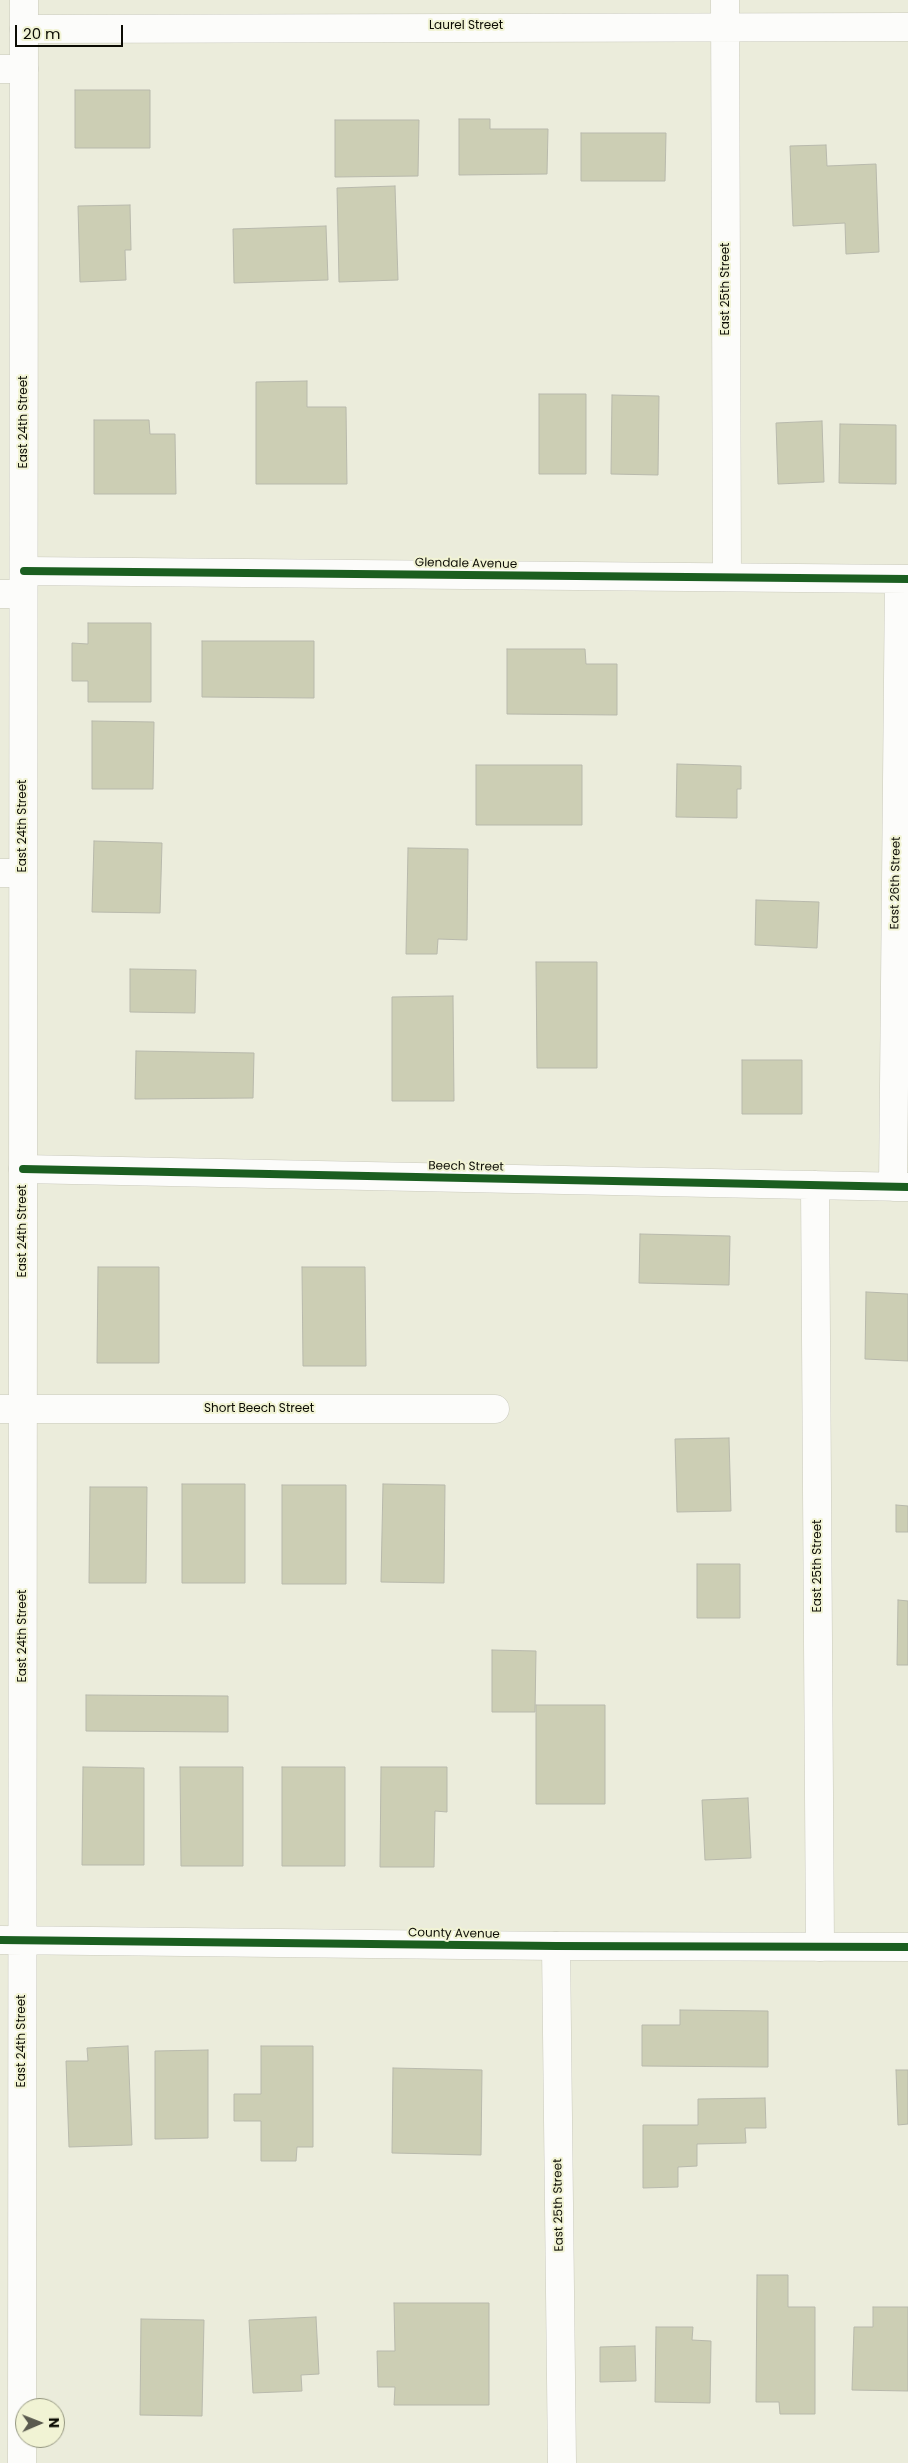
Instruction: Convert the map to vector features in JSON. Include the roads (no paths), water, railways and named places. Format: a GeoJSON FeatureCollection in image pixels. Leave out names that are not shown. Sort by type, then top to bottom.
{"type":"FeatureCollection","features":[{"type":"Feature","properties":{"kind":"street","name":"East 24th Street"},"geometry":{"type":"LineString","coordinates":[[22,2463],[11,1940],[11,1410],[23,1169],[12,873],[16,586],[12,69],[24,28],[24,0]]}},
{"type":"Feature","properties":{"kind":"street","name":"Laurel Street"},"geometry":{"type":"LineString","coordinates":[[24,28],[725,13],[908,27]]}},
{"type":"Feature","properties":{"kind":"street","name":"East 25th Street"},"geometry":{"type":"LineString","coordinates":[[725,13],[727,577]]}},
{"type":"Feature","properties":{"kind":"street","name":"Glendale Avenue"},"geometry":{"type":"LineString","coordinates":[[16,586],[727,577],[904,579]]}},
{"type":"Feature","properties":{"kind":"street","name":"East 26th Street"},"geometry":{"type":"LineString","coordinates":[[901,1187],[904,579]]}},
{"type":"Feature","properties":{"kind":"street","name":"Beech Street"},"geometry":{"type":"LineString","coordinates":[[23,1169],[901,1187]]}},
{"type":"Feature","properties":{"kind":"street","name":"East 25th Street"},"geometry":{"type":"LineString","coordinates":[[815,1185],[820,1947]]}},
{"type":"Feature","properties":{"kind":"street","name":"Short Beech Street"},"geometry":{"type":"LineString","coordinates":[[11,1410],[495,1409]]}},
{"type":"Feature","properties":{"kind":"street","name":"County Avenue"},"geometry":{"type":"LineString","coordinates":[[11,1940],[556,1946],[908,1947]]}},
{"type":"Feature","properties":{"kind":"street","name":"East 25th Street"},"geometry":{"type":"LineString","coordinates":[[556,1946],[562,2463]]}}]}
